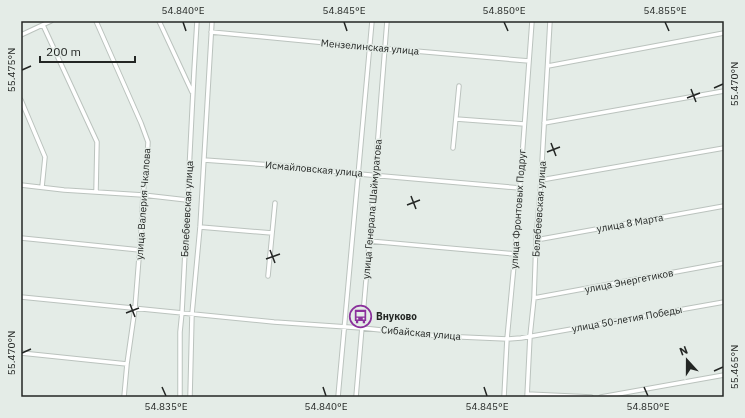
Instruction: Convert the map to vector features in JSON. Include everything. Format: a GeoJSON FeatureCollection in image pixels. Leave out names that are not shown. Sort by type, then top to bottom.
{"type":"FeatureCollection","features":[{"type":"Feature","properties":{"kind":"street"},"geometry":{"type":"LineString","coordinates":[[21,34],[51,21]]}},
{"type":"Feature","properties":{"kind":"street","name":"улица Валерия Чкалова"},"geometry":{"type":"LineString","coordinates":[[96,21],[148,142],[135,308],[124,397]]}},
{"type":"Feature","properties":{"kind":"street"},"geometry":{"type":"LineString","coordinates":[[160,21],[192,93]]}},
{"type":"Feature","properties":{"kind":"street","name":"Белебеевская улица"},"geometry":{"type":"LineString","coordinates":[[180,397],[180,332],[197,21]]}},
{"type":"Feature","properties":{"kind":"street","name":"Белебеевская улица"},"geometry":{"type":"LineString","coordinates":[[190,397],[192,314],[200,227],[212,21]]}},
{"type":"Feature","properties":{"kind":"street"},"geometry":{"type":"LineString","coordinates":[[338,397],[372,21]]}},
{"type":"Feature","properties":{"kind":"street","name":"улица Генерала Шаймуратова"},"geometry":{"type":"LineString","coordinates":[[356,397],[387,21]]}},
{"type":"Feature","properties":{"kind":"street","name":"улица Фронтовых Подруг"},"geometry":{"type":"LineString","coordinates":[[504,397],[507,339],[515,254],[532,21]]}},
{"type":"Feature","properties":{"kind":"street","name":"Белебеевская улица"},"geometry":{"type":"LineString","coordinates":[[527,396],[550,21]]}},
{"type":"Feature","properties":{"kind":"street"},"geometry":{"type":"LineString","coordinates":[[43,25],[97,142],[96,192]]}},
{"type":"Feature","properties":{"kind":"street","name":"Мензелинская улица"},"geometry":{"type":"LineString","coordinates":[[212,32],[369,48],[529,61]]}},
{"type":"Feature","properties":{"kind":"street"},"geometry":{"type":"LineString","coordinates":[[548,66],[724,33]]}},
{"type":"Feature","properties":{"kind":"street"},"geometry":{"type":"LineString","coordinates":[[453,148],[458,86]]}},
{"type":"Feature","properties":{"kind":"street"},"geometry":{"type":"LineString","coordinates":[[544,123],[724,91]]}},
{"type":"Feature","properties":{"kind":"street"},"geometry":{"type":"LineString","coordinates":[[21,100],[45,158],[42,188]]}},
{"type":"Feature","properties":{"kind":"street"},"geometry":{"type":"LineString","coordinates":[[456,119],[524,124]]}},
{"type":"Feature","properties":{"kind":"street"},"geometry":{"type":"LineString","coordinates":[[541,180],[724,148]]}},
{"type":"Feature","properties":{"kind":"street","name":"Исмайловская улица"},"geometry":{"type":"LineString","coordinates":[[204,160],[286,166],[520,188]]}},
{"type":"Feature","properties":{"kind":"street"},"geometry":{"type":"LineString","coordinates":[[21,184],[42,188],[143,195],[187,200]]}},
{"type":"Feature","properties":{"kind":"street"},"geometry":{"type":"LineString","coordinates":[[268,276],[275,203]]}},
{"type":"Feature","properties":{"kind":"street","name":"улица 8 Марта"},"geometry":{"type":"LineString","coordinates":[[536,240],[724,206]]}},
{"type":"Feature","properties":{"kind":"street"},"geometry":{"type":"LineString","coordinates":[[200,227],[272,233]]}},
{"type":"Feature","properties":{"kind":"street"},"geometry":{"type":"LineString","coordinates":[[21,238],[140,250]]}},
{"type":"Feature","properties":{"kind":"street"},"geometry":{"type":"LineString","coordinates":[[369,241],[515,254]]}},
{"type":"Feature","properties":{"kind":"street","name":"улица Энергетиков"},"geometry":{"type":"LineString","coordinates":[[534,298],[724,263]]}},
{"type":"Feature","properties":{"kind":"street","name":"Сибайская улица"},"geometry":{"type":"LineString","coordinates":[[21,297],[274,322],[362,328],[439,336],[507,339],[530,336]]}},
{"type":"Feature","properties":{"kind":"street","name":"улица 50-летия Победы"},"geometry":{"type":"LineString","coordinates":[[530,336],[724,302]]}},
{"type":"Feature","properties":{"kind":"street"},"geometry":{"type":"LineString","coordinates":[[21,353],[127,364]]}},
{"type":"Feature","properties":{"kind":"street"},"geometry":{"type":"LineString","coordinates":[[600,397],[724,375]]}},
{"type":"Feature","properties":{"kind":"street"},"geometry":{"type":"LineString","coordinates":[[527,396],[591,397]]}},
{"type":"Feature","properties":{"kind":"place","name":"Внуково"},"geometry":{"type":"Point","coordinates":[360,316]}}]}
